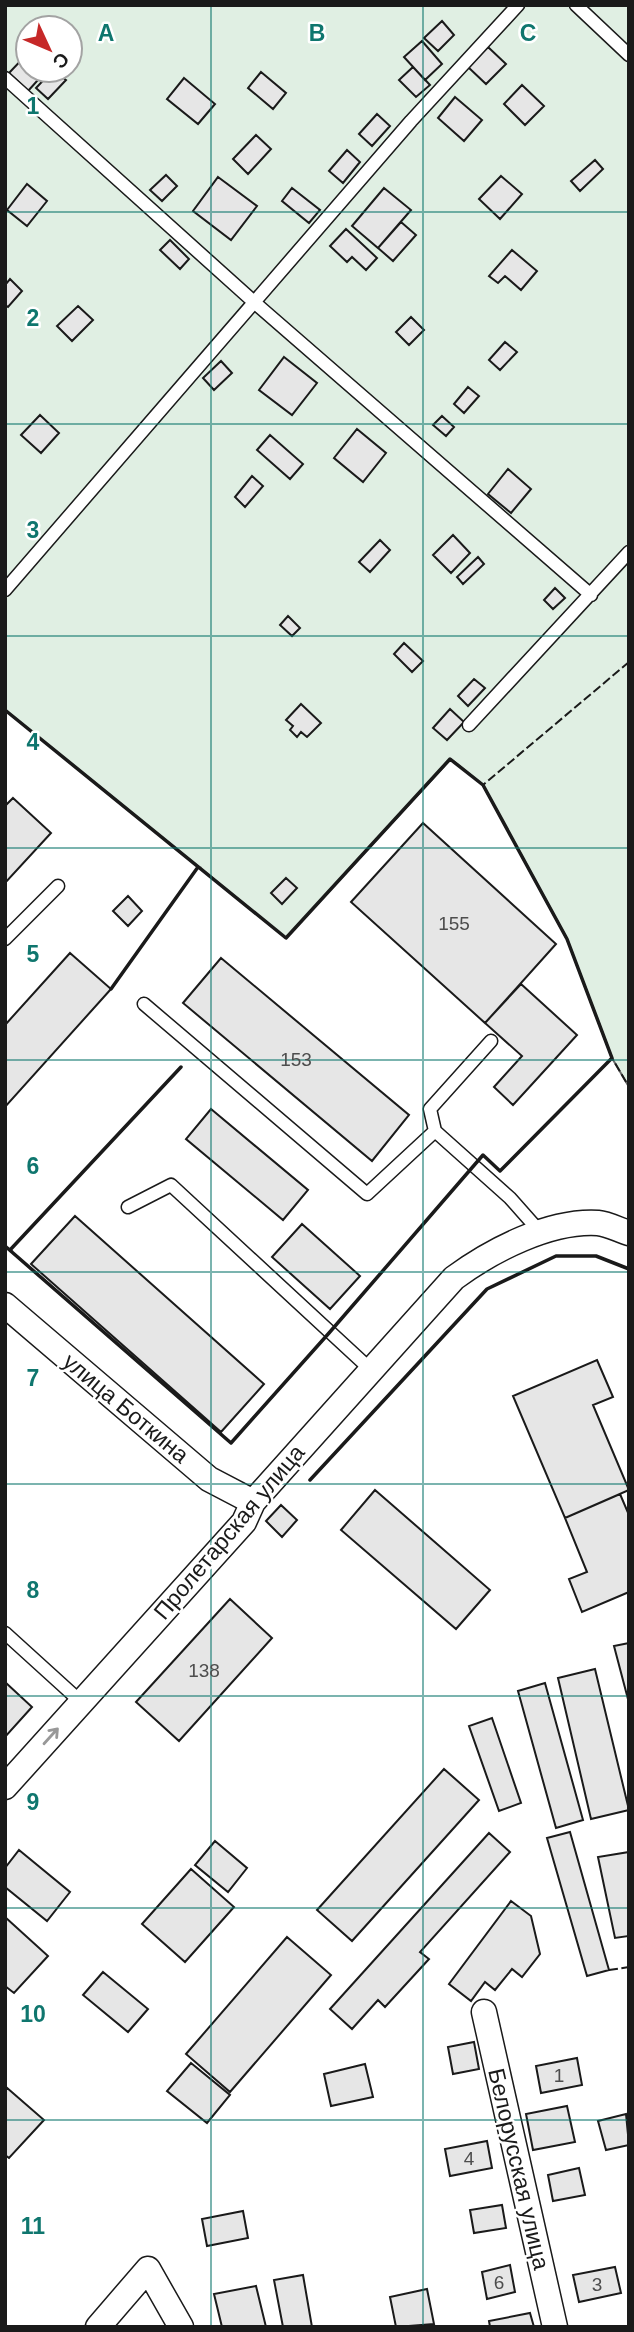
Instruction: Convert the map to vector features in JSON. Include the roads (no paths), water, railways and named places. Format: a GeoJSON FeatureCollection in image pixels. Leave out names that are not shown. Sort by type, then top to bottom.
{"type":"FeatureCollection","features":[{"type":"Feature","properties":{"kind":"street","name":"Пролетарская улица"},"geometry":{"type":"LineString","coordinates":[[5,1787],[244,1521],[253,1502],[454,1278],[476,1261],[514,1242],[562,1226],[600,1223],[629,1233]]}},
{"type":"Feature","properties":{"kind":"street","name":"улица Боткина"},"geometry":{"type":"LineString","coordinates":[[5,1305],[209,1479],[253,1502]]}},
{"type":"Feature","properties":{"kind":"street","name":"Белорусская улица"},"geometry":{"type":"LineString","coordinates":[[484,2012],[555,2327]]}},
{"type":"Feature","properties":{"kind":"street"},"geometry":{"type":"LineString","coordinates":[[98,2327],[148,2269],[181,2327]]}},
{"type":"Feature","properties":{"kind":"lane"},"geometry":{"type":"LineString","coordinates":[[5,590],[411,121],[518,5]]}},
{"type":"Feature","properties":{"kind":"lane"},"geometry":{"type":"LineString","coordinates":[[576,5],[629,55]]}},
{"type":"Feature","properties":{"kind":"lane"},"geometry":{"type":"LineString","coordinates":[[5,78],[255,303],[591,595]]}},
{"type":"Feature","properties":{"kind":"lane"},"geometry":{"type":"LineString","coordinates":[[469,725],[629,552]]}},
{"type":"Feature","properties":{"kind":"lane"},"geometry":{"type":"LineString","coordinates":[[5,939],[58,886]]}},
{"type":"Feature","properties":{"kind":"lane"},"geometry":{"type":"LineString","coordinates":[[144,1004],[367,1194],[435,1131]]}},
{"type":"Feature","properties":{"kind":"lane"},"geometry":{"type":"LineString","coordinates":[[491,1041],[430,1110],[435,1131],[510,1198],[541,1233]]}},
{"type":"Feature","properties":{"kind":"lane"},"geometry":{"type":"LineString","coordinates":[[128,1208],[171,1185],[370,1369]]}},
{"type":"Feature","properties":{"kind":"lane"},"geometry":{"type":"LineString","coordinates":[[5,1633],[82,1702]]}}]}
